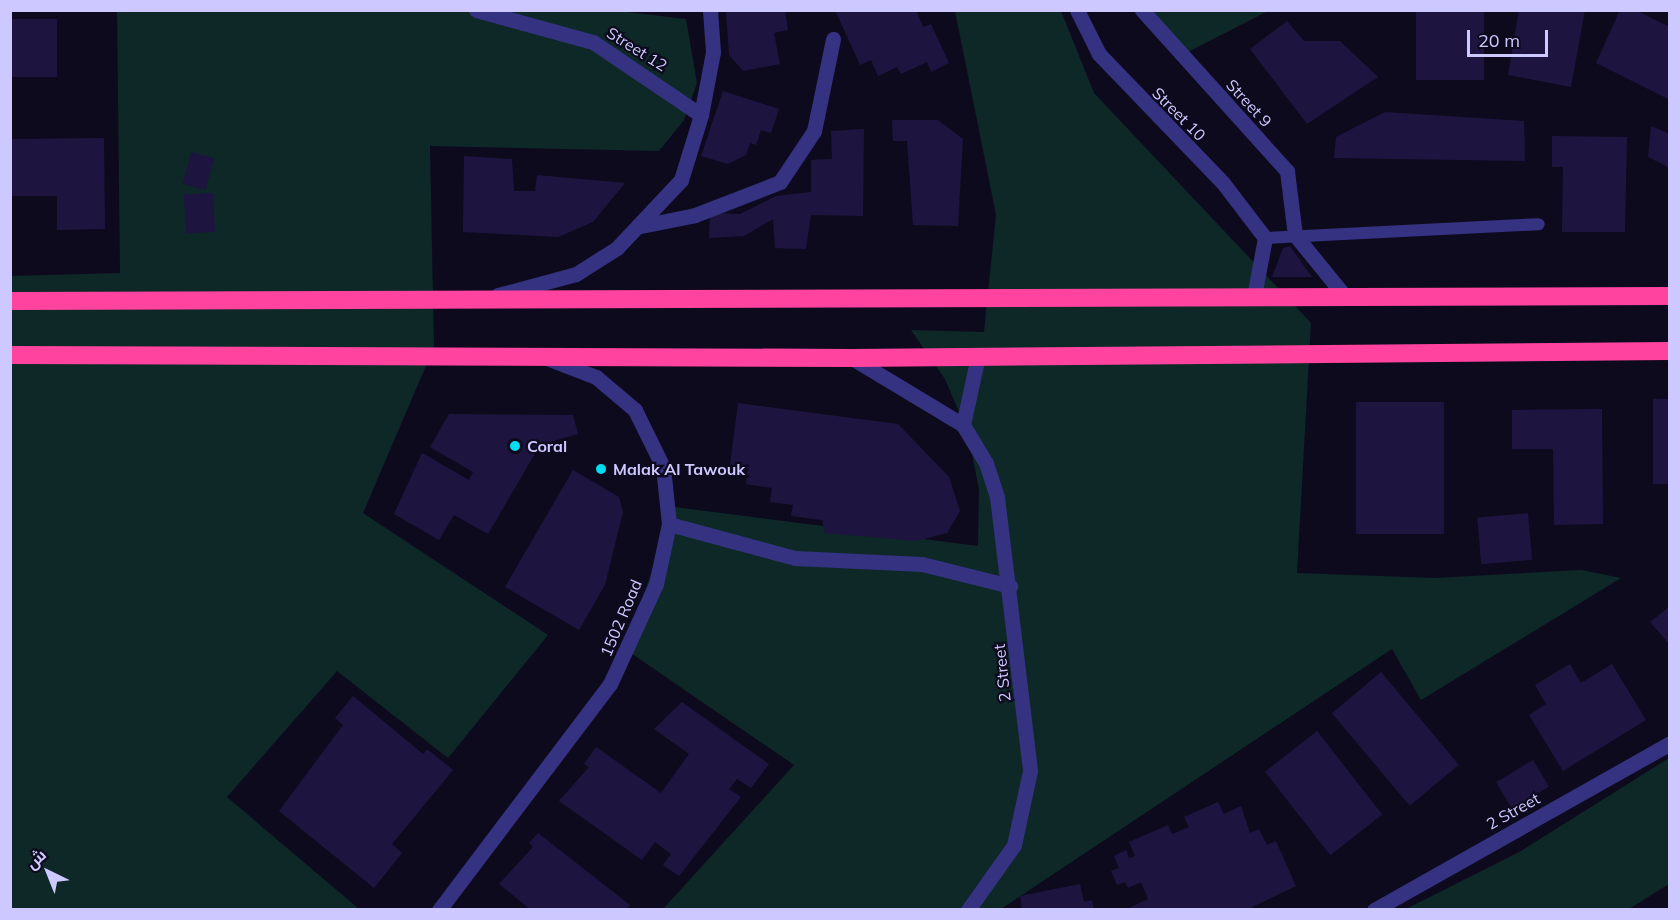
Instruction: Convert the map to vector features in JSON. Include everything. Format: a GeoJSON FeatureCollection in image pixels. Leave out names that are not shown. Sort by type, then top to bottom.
{"type":"FeatureCollection","features":[{"type":"Feature","properties":{"kind":"highway"},"geometry":{"type":"LineString","coordinates":[[10,301],[1344,295],[1670,296]]}},
{"type":"Feature","properties":{"kind":"highway"},"geometry":{"type":"LineString","coordinates":[[10,355],[532,353],[852,358],[1670,351]]}},
{"type":"Feature","properties":{"kind":"street","name":"Street 12"},"geometry":{"type":"LineString","coordinates":[[476,10],[593,42],[701,115]]}},
{"type":"Feature","properties":{"kind":"street"},"geometry":{"type":"LineString","coordinates":[[486,298],[576,274],[641,226],[681,180],[701,115],[713,52],[710,10]]}},
{"type":"Feature","properties":{"kind":"street","name":"Street 10"},"geometry":{"type":"LineString","coordinates":[[1077,10],[1111,69],[1223,183],[1264,238]]}},
{"type":"Feature","properties":{"kind":"street","name":"Street 9"},"geometry":{"type":"LineString","coordinates":[[1142,10],[1287,171],[1295,235]]}},
{"type":"Feature","properties":{"kind":"street"},"geometry":{"type":"LineString","coordinates":[[641,226],[695,215],[780,182],[814,131],[833,39]]}},
{"type":"Feature","properties":{"kind":"street"},"geometry":{"type":"LineString","coordinates":[[1295,235],[1344,295]]}},
{"type":"Feature","properties":{"kind":"street"},"geometry":{"type":"LineString","coordinates":[[1254,296],[1264,238]]}},
{"type":"Feature","properties":{"kind":"street","name":"1502 Road"},"geometry":{"type":"LineString","coordinates":[[439,909],[610,684],[656,584],[669,524],[663,467],[635,410],[596,377],[532,353]]}},
{"type":"Feature","properties":{"kind":"street"},"geometry":{"type":"LineString","coordinates":[[852,358],[963,425],[978,356]]}},
{"type":"Feature","properties":{"kind":"street","name":"2 Street"},"geometry":{"type":"LineString","coordinates":[[963,425],[992,480],[1010,585],[1028,753],[1027,798],[1010,853],[968,909]]}},
{"type":"Feature","properties":{"kind":"street"},"geometry":{"type":"LineString","coordinates":[[669,524],[795,558],[922,564],[1010,585]]}},
{"type":"Feature","properties":{"kind":"street","name":"2 Street"},"geometry":{"type":"LineString","coordinates":[[1374,909],[1670,743]]}},
{"type":"Feature","properties":{"kind":"lane"},"geometry":{"type":"LineString","coordinates":[[1264,238],[1539,224]]}},
{"type":"Feature","properties":{"kind":"green space"},"geometry":{"type":"Polygon","coordinates":[[[610,10],[686,19],[697,83],[684,120],[659,151],[430,146],[434,347],[363,513],[548,635],[448,758],[337,671],[227,797],[359,909],[11,909],[10,276],[120,273],[117,11],[610,10]]]}},
{"type":"Feature","properties":{"kind":"green space"},"geometry":{"type":"Polygon","coordinates":[[[955,11],[1061,11],[1094,93],[1311,323],[1297,573],[1435,578],[1581,570],[1621,578],[1421,700],[1392,649],[1001,909],[663,909],[794,765],[625,649],[674,507],[978,546],[979,490],[968,433],[945,379],[911,330],[984,332],[996,215],[955,11]]]}},
{"type":"Feature","properties":{"kind":"green space"},"geometry":{"type":"Polygon","coordinates":[[[1153,11],[1268,11],[1182,55],[1153,11]]]}},
{"type":"Feature","properties":{"kind":"green space"},"geometry":{"type":"Polygon","coordinates":[[[1669,758],[1669,884],[1629,909],[1406,909],[1521,851],[1669,758]]]}},
{"type":"Feature","properties":{"kind":"building"},"geometry":{"type":"Polygon","coordinates":[[[726,10],[785,10],[788,30],[774,33],[780,64],[743,71],[729,55],[726,10]]]}},
{"type":"Feature","properties":{"kind":"building"},"geometry":{"type":"Polygon","coordinates":[[[835,10],[916,10],[923,27],[931,24],[949,63],[931,72],[927,62],[901,74],[897,67],[878,76],[871,60],[860,65],[835,10]]]}},
{"type":"Feature","properties":{"kind":"building"},"geometry":{"type":"Polygon","coordinates":[[[1416,10],[1484,10],[1484,80],[1416,80],[1416,10]]]}},
{"type":"Feature","properties":{"kind":"building"},"geometry":{"type":"Polygon","coordinates":[[[1519,10],[1585,10],[1571,87],[1508,75],[1519,10]]]}},
{"type":"Feature","properties":{"kind":"building"},"geometry":{"type":"Polygon","coordinates":[[[1620,10],[1635,10],[1670,27],[1670,100],[1596,63],[1620,10]]]}},
{"type":"Feature","properties":{"kind":"building"},"geometry":{"type":"Polygon","coordinates":[[[10,19],[57,19],[57,77],[10,77],[10,19]]]}},
{"type":"Feature","properties":{"kind":"building"},"geometry":{"type":"Polygon","coordinates":[[[1287,21],[1304,41],[1340,41],[1378,77],[1307,124],[1250,49],[1287,21]]]}},
{"type":"Feature","properties":{"kind":"building"},"geometry":{"type":"Polygon","coordinates":[[[723,91],[779,109],[771,133],[761,130],[756,145],[750,143],[746,155],[728,164],[701,156],[723,91]]]}},
{"type":"Feature","properties":{"kind":"building"},"geometry":{"type":"Polygon","coordinates":[[[1385,112],[1524,121],[1525,161],[1334,158],[1336,137],[1385,112]]]}},
{"type":"Feature","properties":{"kind":"building"},"geometry":{"type":"Polygon","coordinates":[[[892,120],[938,120],[963,139],[958,226],[913,225],[907,141],[893,141],[892,120]]]}},
{"type":"Feature","properties":{"kind":"building"},"geometry":{"type":"Polygon","coordinates":[[[1651,126],[1670,134],[1670,168],[1648,157],[1651,126]]]}},
{"type":"Feature","properties":{"kind":"building"},"geometry":{"type":"Polygon","coordinates":[[[864,129],[863,216],[811,215],[806,249],[775,248],[773,219],[744,236],[709,238],[710,213],[740,214],[776,196],[811,192],[811,160],[832,159],[831,131],[864,129]]]}},
{"type":"Feature","properties":{"kind":"building"},"geometry":{"type":"Polygon","coordinates":[[[1552,136],[1627,137],[1625,232],[1562,232],[1563,167],[1552,167],[1552,136]]]}},
{"type":"Feature","properties":{"kind":"building"},"geometry":{"type":"Polygon","coordinates":[[[104,138],[105,229],[57,230],[57,196],[10,196],[10,139],[104,138]]]}},
{"type":"Feature","properties":{"kind":"building"},"geometry":{"type":"Polygon","coordinates":[[[191,152],[214,158],[206,190],[182,184],[191,152]]]}},
{"type":"Feature","properties":{"kind":"building"},"geometry":{"type":"Polygon","coordinates":[[[464,156],[512,159],[514,191],[535,191],[537,175],[625,183],[593,222],[558,237],[463,232],[464,156]]]}},
{"type":"Feature","properties":{"kind":"building"},"geometry":{"type":"Polygon","coordinates":[[[213,193],[215,232],[186,233],[184,195],[213,193]]]}},
{"type":"Feature","properties":{"kind":"building"},"geometry":{"type":"Polygon","coordinates":[[[1290,246],[1312,277],[1272,277],[1283,248],[1290,246]]]}},
{"type":"Feature","properties":{"kind":"building"},"geometry":{"type":"Polygon","coordinates":[[[1653,399],[1670,399],[1670,484],[1653,484],[1653,399]]]}},
{"type":"Feature","properties":{"kind":"building"},"geometry":{"type":"Polygon","coordinates":[[[1356,402],[1444,402],[1444,534],[1356,534],[1356,402]]]}},
{"type":"Feature","properties":{"kind":"building"},"geometry":{"type":"Polygon","coordinates":[[[738,403],[898,424],[949,477],[960,511],[947,533],[916,541],[825,533],[822,520],[791,516],[793,505],[770,502],[772,488],[746,484],[748,468],[730,465],[738,403]]]}},
{"type":"Feature","properties":{"kind":"building"},"geometry":{"type":"Polygon","coordinates":[[[1602,409],[1603,524],[1554,525],[1553,449],[1512,449],[1512,410],[1602,409]]]}},
{"type":"Feature","properties":{"kind":"building"},"geometry":{"type":"Polygon","coordinates":[[[449,414],[573,415],[578,434],[540,445],[488,534],[454,515],[439,540],[394,514],[422,453],[469,480],[473,472],[430,447],[449,414]]]}},
{"type":"Feature","properties":{"kind":"building"},"geometry":{"type":"Polygon","coordinates":[[[573,470],[619,497],[623,512],[605,585],[579,630],[505,587],[573,470]]]}},
{"type":"Feature","properties":{"kind":"building"},"geometry":{"type":"Polygon","coordinates":[[[1528,513],[1532,560],[1481,564],[1477,517],[1528,513]]]}},
{"type":"Feature","properties":{"kind":"building"},"geometry":{"type":"Polygon","coordinates":[[[1670,606],[1670,645],[1650,622],[1670,606]]]}},
{"type":"Feature","properties":{"kind":"building"},"geometry":{"type":"Polygon","coordinates":[[[1570,664],[1581,683],[1612,664],[1646,720],[1563,771],[1529,715],[1546,704],[1535,685],[1570,664]]]}},
{"type":"Feature","properties":{"kind":"building"},"geometry":{"type":"Polygon","coordinates":[[[1381,672],[1459,765],[1410,806],[1332,713],[1381,672]]]}},
{"type":"Feature","properties":{"kind":"building"},"geometry":{"type":"Polygon","coordinates":[[[353,696],[423,754],[427,749],[453,770],[392,844],[402,853],[374,888],[279,811],[343,725],[335,718],[353,696]]]}},
{"type":"Feature","properties":{"kind":"building"},"geometry":{"type":"Polygon","coordinates":[[[682,702],[769,764],[751,788],[737,779],[729,789],[741,797],[679,876],[663,865],[671,854],[655,842],[642,860],[559,801],[589,767],[584,764],[596,747],[661,793],[689,754],[654,729],[682,702]]]}},
{"type":"Feature","properties":{"kind":"building"},"geometry":{"type":"Polygon","coordinates":[[[1317,731],[1382,815],[1330,855],[1265,772],[1317,731]]]}},
{"type":"Feature","properties":{"kind":"building"},"geometry":{"type":"Polygon","coordinates":[[[1533,760],[1549,787],[1512,809],[1496,782],[1533,760]]]}},
{"type":"Feature","properties":{"kind":"building"},"geometry":{"type":"Polygon","coordinates":[[[1218,802],[1224,814],[1241,806],[1250,833],[1259,829],[1267,845],[1276,841],[1296,886],[1246,910],[1125,910],[1148,899],[1141,882],[1128,888],[1125,882],[1117,885],[1111,871],[1119,868],[1114,856],[1126,850],[1129,858],[1135,856],[1129,842],[1168,825],[1172,834],[1189,827],[1184,817],[1218,802]]]}},
{"type":"Feature","properties":{"kind":"building"},"geometry":{"type":"Polygon","coordinates":[[[538,833],[630,905],[626,910],[531,910],[499,884],[533,847],[529,843],[538,833]]]}},
{"type":"Feature","properties":{"kind":"building"},"geometry":{"type":"Polygon","coordinates":[[[1080,884],[1084,902],[1092,900],[1094,910],[1022,910],[1020,896],[1080,884]]]}},
{"type":"Feature","properties":{"kind":"place","name":"Coral"},"geometry":{"type":"Point","coordinates":[515,446]}},
{"type":"Feature","properties":{"kind":"place","name":"Malak Al Tawouk"},"geometry":{"type":"Point","coordinates":[601,469]}}]}
